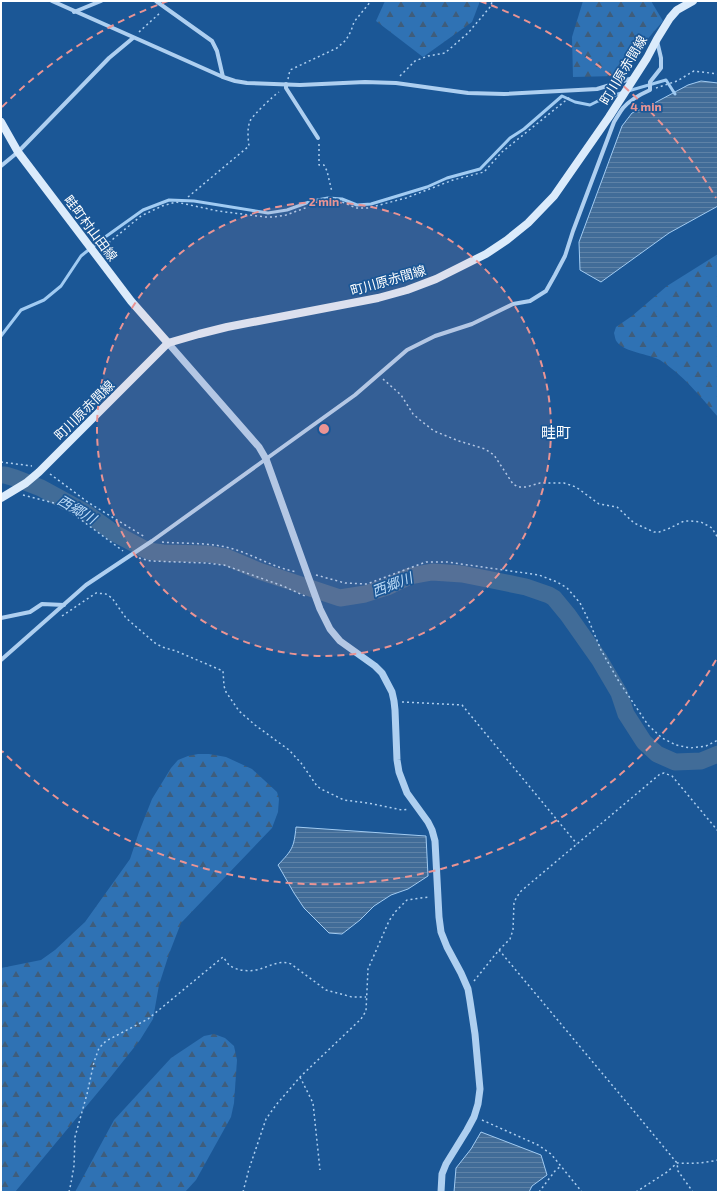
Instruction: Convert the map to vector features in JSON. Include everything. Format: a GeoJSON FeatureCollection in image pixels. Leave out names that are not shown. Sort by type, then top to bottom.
{"type":"FeatureCollection","features":[{"type":"Feature","properties":{"kind":"main road","name":"町川原赤間線"},"geometry":{"type":"LineString","coordinates":[[1,498],[12,492],[41,470],[168,343],[227,327],[378,298],[407,290],[436,279],[486,254],[507,240],[528,222],[554,196],[582,157],[634,78],[670,18],[677,10],[693,1]]}},
{"type":"Feature","properties":{"kind":"main road","name":"畦町村山田線"},"geometry":{"type":"LineString","coordinates":[[1,122],[18,152],[94,253],[131,301],[168,343]]}},
{"type":"Feature","properties":{"kind":"street"},"geometry":{"type":"LineString","coordinates":[[52,1],[223,77],[247,83],[286,86],[365,82],[396,83],[468,93],[504,94],[597,89],[634,78]]}},
{"type":"Feature","properties":{"kind":"street"},"geometry":{"type":"LineString","coordinates":[[74,12],[101,1]]}},
{"type":"Feature","properties":{"kind":"street"},"geometry":{"type":"LineString","coordinates":[[156,1],[212,41],[217,51],[223,77]]}},
{"type":"Feature","properties":{"kind":"street"},"geometry":{"type":"LineString","coordinates":[[1,166],[18,152],[108,58],[133,38]]}},
{"type":"Feature","properties":{"kind":"street"},"geometry":{"type":"LineString","coordinates":[[1,660],[86,585],[130,557],[356,395],[407,350],[435,336],[472,324],[513,304],[530,301],[546,290],[565,256],[614,122],[627,104],[650,90],[650,82],[661,68],[661,58],[657,39]]}},
{"type":"Feature","properties":{"kind":"street"},"geometry":{"type":"LineString","coordinates":[[286,86],[318,138]]}},
{"type":"Feature","properties":{"kind":"street"},"geometry":{"type":"LineString","coordinates":[[168,343],[254,442],[266,459],[307,574],[330,630],[340,641],[375,666],[382,673],[390,688],[394,701],[399,772],[407,793],[432,830],[435,841],[438,917],[441,932],[446,947],[461,973],[468,989],[475,1034],[480,1089],[478,1104],[474,1117],[446,1164],[442,1174],[441,1192]]}},
{"type":"Feature","properties":{"kind":"street"},"geometry":{"type":"LineString","coordinates":[[1,618],[30,612],[42,604],[64,604]]}},
{"type":"Feature","properties":{"kind":"path"},"geometry":{"type":"LineString","coordinates":[[188,197],[249,146],[248,134],[250,121],[286,86],[290,70],[337,48],[346,40],[354,22],[371,1]]}},
{"type":"Feature","properties":{"kind":"path"},"geometry":{"type":"LineString","coordinates":[[396,83],[402,72],[415,61],[428,56],[445,54],[468,33],[491,6],[492,1]]}},
{"type":"Feature","properties":{"kind":"path"},"geometry":{"type":"LineString","coordinates":[[133,38],[165,7]]}},
{"type":"Feature","properties":{"kind":"path"},"geometry":{"type":"LineString","coordinates":[[650,90],[677,81],[694,71],[718,74]]}},
{"type":"Feature","properties":{"kind":"path"},"geometry":{"type":"LineString","coordinates":[[94,253],[141,216],[162,206],[176,202],[218,211],[274,217],[286,216],[319,203],[332,201],[340,202],[356,208],[368,208],[406,198],[453,180],[484,172],[502,152],[572,96]]}},
{"type":"Feature","properties":{"kind":"path"},"geometry":{"type":"LineString","coordinates":[[318,138],[319,165],[324,165],[327,171],[332,192]]}},
{"type":"Feature","properties":{"kind":"path"},"geometry":{"type":"LineString","coordinates":[[379,375],[401,395],[413,414],[434,431],[485,449],[494,455],[507,477],[518,487],[526,487],[540,483],[564,483],[576,487],[599,504],[617,508],[634,523],[654,532],[668,529],[684,521],[701,522],[712,528],[718,538]]}},
{"type":"Feature","properties":{"kind":"path"},"geometry":{"type":"LineString","coordinates":[[1,462],[31,466],[41,470],[89,503],[151,542],[204,543],[218,545],[243,552],[295,572],[345,583],[367,584],[426,562],[446,562],[539,576],[557,582],[567,588],[580,603],[601,650],[618,680],[648,724],[657,734],[676,745],[690,748],[706,746],[718,740]]}},
{"type":"Feature","properties":{"kind":"path"},"geometry":{"type":"LineString","coordinates":[[12,492],[54,503],[68,510],[130,557],[151,561],[224,565],[283,586],[318,603]]}},
{"type":"Feature","properties":{"kind":"path"},"geometry":{"type":"LineString","coordinates":[[61,617],[96,593],[106,594],[112,598],[126,618],[162,647],[176,651],[223,671],[226,692],[240,711],[255,725],[289,750],[301,764],[316,786],[344,800],[402,810],[408,809],[415,804]]}},
{"type":"Feature","properties":{"kind":"path"},"geometry":{"type":"LineString","coordinates":[[394,701],[462,705],[576,844]]}},
{"type":"Feature","properties":{"kind":"path"},"geometry":{"type":"LineString","coordinates":[[468,989],[499,950],[510,940],[513,930],[514,902],[520,892],[660,774],[664,773],[672,776],[718,831]]}},
{"type":"Feature","properties":{"kind":"path"},"geometry":{"type":"LineString","coordinates":[[243,1192],[266,1118],[300,1077],[361,1019],[366,1011],[368,969],[389,921],[395,912],[407,900],[438,897]]}},
{"type":"Feature","properties":{"kind":"path"},"geometry":{"type":"LineString","coordinates":[[499,950],[634,1110],[676,1163],[678,1171],[693,1192]]}},
{"type":"Feature","properties":{"kind":"path"},"geometry":{"type":"LineString","coordinates":[[69,1192],[76,1138],[94,1062],[100,1048],[106,1042],[148,1019],[223,957],[229,965],[238,969],[252,971],[286,962],[291,964],[326,990],[352,997],[366,997]]}},
{"type":"Feature","properties":{"kind":"path"},"geometry":{"type":"LineString","coordinates":[[300,1077],[313,1104],[320,1170]]}},
{"type":"Feature","properties":{"kind":"path"},"geometry":{"type":"LineString","coordinates":[[474,1117],[538,1145],[551,1154],[582,1192]]}},
{"type":"Feature","properties":{"kind":"path"},"geometry":{"type":"LineString","coordinates":[[636,1192],[666,1172],[676,1163],[690,1164],[718,1160]]}},
{"type":"Feature","properties":{"kind":"path"},"geometry":{"type":"LineString","coordinates":[[539,1192],[555,1171],[561,1166]]}},
{"type":"Feature","properties":{"kind":"green space"},"geometry":{"type":"Polygon","coordinates":[[[385,1],[480,1],[472,22],[423,57],[376,21],[385,1]]]}},
{"type":"Feature","properties":{"kind":"green space"},"geometry":{"type":"Polygon","coordinates":[[[583,1],[651,1],[663,21],[616,76],[573,77],[572,37],[583,1]]]}},
{"type":"Feature","properties":{"kind":"green space"},"geometry":{"type":"Polygon","coordinates":[[[718,254],[718,417],[691,386],[676,372],[660,360],[631,351],[620,345],[616,341],[614,333],[616,327],[632,316],[667,286],[718,254]]]}},
{"type":"Feature","properties":{"kind":"green space"},"geometry":{"type":"Polygon","coordinates":[[[198,754],[226,757],[252,769],[277,792],[279,799],[278,812],[272,828],[181,923],[159,985],[153,1019],[140,1040],[15,1192],[1,1192],[1,968],[41,960],[55,950],[85,922],[130,859],[152,799],[171,768],[178,760],[198,754]]]}},
{"type":"Feature","properties":{"kind":"green space"},"geometry":{"type":"Polygon","coordinates":[[[214,1034],[225,1038],[234,1046],[237,1060],[234,1103],[231,1117],[196,1180],[185,1192],[75,1192],[114,1120],[171,1058],[204,1036],[214,1034]]]}},
{"type":"Feature","properties":{"kind":"shaded area"},"geometry":{"type":"Polygon","coordinates":[[[701,81],[718,83],[718,206],[669,233],[601,282],[580,270],[579,242],[622,126],[632,113],[647,107],[688,85],[701,81]]]}},
{"type":"Feature","properties":{"kind":"shaded area"},"geometry":{"type":"Polygon","coordinates":[[[296,827],[426,836],[428,876],[408,889],[391,895],[374,906],[360,920],[342,934],[329,933],[304,908],[278,865],[292,848],[296,827]]]}},
{"type":"Feature","properties":{"kind":"shaded area"},"geometry":{"type":"Polygon","coordinates":[[[481,1132],[541,1155],[547,1175],[532,1186],[529,1192],[454,1192],[456,1168],[471,1149],[481,1132]]]}},
{"type":"Feature","properties":{"kind":"waterway"},"geometry":{"type":"LineString","coordinates":[[628,91],[666,80],[675,94]]}},
{"type":"Feature","properties":{"kind":"waterway"},"geometry":{"type":"LineString","coordinates":[[1,336],[21,310],[44,300],[61,286],[81,256],[143,210],[169,200],[194,201],[268,213],[287,210],[312,201],[328,198],[342,199],[357,205],[371,204],[427,187],[447,178],[480,169],[510,138],[524,129],[562,96],[575,102],[590,105],[621,93]]}},
{"type":"Feature","properties":{"kind":"waterway","name":"西郷川"},"geometry":{"type":"LineString","coordinates":[[1,475],[15,478],[41,488],[85,512],[114,533],[148,551],[163,553],[209,554],[226,557],[259,571],[340,598],[365,594],[387,587],[410,576],[432,572],[462,574],[526,587],[549,595],[554,598],[568,615],[599,659],[619,693],[626,714],[644,742],[657,754],[675,762],[701,761],[718,754]]}},
{"type":"Feature","properties":{"kind":"district","name":"畦町"},"geometry":{"type":"Point","coordinates":[556,432]}}]}
